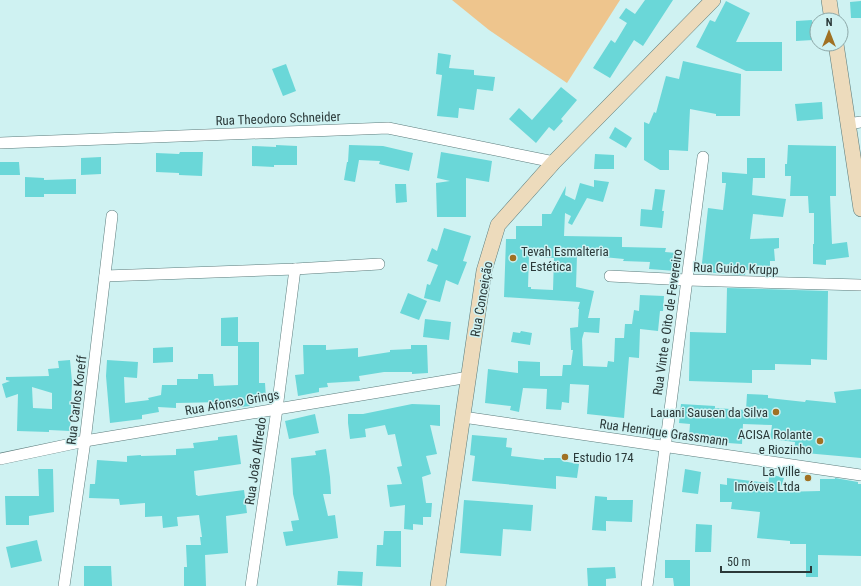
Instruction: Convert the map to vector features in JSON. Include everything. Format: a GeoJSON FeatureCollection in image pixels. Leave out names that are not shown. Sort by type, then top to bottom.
{"type":"FeatureCollection","features":[{"type":"Feature","properties":{"kind":"main road","name":"Rua Conceição"},"geometry":{"type":"LineString","coordinates":[[438,586],[484,271],[498,225],[554,162],[713,0]]}},
{"type":"Feature","properties":{"kind":"main road"},"geometry":{"type":"LineString","coordinates":[[830,0],[831,12]]}},
{"type":"Feature","properties":{"kind":"main road"},"geometry":{"type":"LineString","coordinates":[[838,52],[854,123],[861,209]]}},
{"type":"Feature","properties":{"kind":"street","name":"Rua Theodoro Schneider"},"geometry":{"type":"LineString","coordinates":[[0,143],[388,128],[554,162]]}},
{"type":"Feature","properties":{"kind":"street","name":"Rua Vinte e Oito de Fevereiro"},"geometry":{"type":"LineString","coordinates":[[647,586],[703,157]]}},
{"type":"Feature","properties":{"kind":"street","name":"Rua Carlos Koreff"},"geometry":{"type":"LineString","coordinates":[[64,586],[85,441],[112,216]]}},
{"type":"Feature","properties":{"kind":"street"},"geometry":{"type":"LineString","coordinates":[[105,276],[295,269],[379,264]]}},
{"type":"Feature","properties":{"kind":"street","name":"Rua João Alfredo"},"geometry":{"type":"LineString","coordinates":[[251,586],[277,409],[295,269]]}},
{"type":"Feature","properties":{"kind":"street","name":"Rua Guido Krupp"},"geometry":{"type":"LineString","coordinates":[[610,276],[861,286]]}},
{"type":"Feature","properties":{"kind":"street","name":"Rua Afonso Grings"},"geometry":{"type":"LineString","coordinates":[[0,459],[85,441],[469,377]]}},
{"type":"Feature","properties":{"kind":"street","name":"Rua Henrique Grassmann"},"geometry":{"type":"LineString","coordinates":[[462,417],[861,475]]}},
{"type":"Feature","properties":{"kind":"shaded area"},"geometry":{"type":"Polygon","coordinates":[[[452,0],[620,0],[567,83],[489,30],[452,0]]]}},
{"type":"Feature","properties":{"kind":"building"},"geometry":{"type":"Polygon","coordinates":[[[645,0],[673,0],[643,46],[634,40],[610,78],[593,68],[611,40],[615,43],[627,23],[619,18],[626,8],[635,14],[645,0]]]}},
{"type":"Feature","properties":{"kind":"building"},"geometry":{"type":"Polygon","coordinates":[[[726,1],[750,13],[736,42],[782,42],[782,71],[746,71],[696,47],[710,20],[715,22],[726,1]]]}},
{"type":"Feature","properties":{"kind":"building"},"geometry":{"type":"Polygon","coordinates":[[[861,1],[861,18],[851,18],[850,2],[861,1]]]}},
{"type":"Feature","properties":{"kind":"building"},"geometry":{"type":"Polygon","coordinates":[[[809,20],[809,40],[796,41],[796,21],[809,20]]]}},
{"type":"Feature","properties":{"kind":"building"},"geometry":{"type":"Polygon","coordinates":[[[438,53],[451,55],[449,68],[474,70],[474,75],[495,77],[493,91],[477,89],[474,110],[459,108],[458,118],[437,116],[442,75],[436,74],[438,53]]]}},
{"type":"Feature","properties":{"kind":"building"},"geometry":{"type":"Polygon","coordinates":[[[683,61],[741,74],[740,116],[716,116],[716,114],[690,109],[688,151],[669,150],[669,170],[660,170],[644,160],[644,122],[649,124],[654,112],[656,113],[666,76],[679,79],[683,61]]]}},
{"type":"Feature","properties":{"kind":"building"},"geometry":{"type":"Polygon","coordinates":[[[286,64],[296,91],[283,96],[272,69],[286,64]]]}},
{"type":"Feature","properties":{"kind":"building"},"geometry":{"type":"Polygon","coordinates":[[[561,87],[577,100],[561,119],[563,121],[554,131],[549,127],[536,143],[509,119],[519,108],[532,120],[561,87]]]}},
{"type":"Feature","properties":{"kind":"building"},"geometry":{"type":"Polygon","coordinates":[[[822,102],[823,119],[797,121],[795,104],[822,102]]]}},
{"type":"Feature","properties":{"kind":"building"},"geometry":{"type":"Polygon","coordinates":[[[615,127],[632,138],[626,148],[609,138],[615,127]]]}},
{"type":"Feature","properties":{"kind":"building"},"geometry":{"type":"Polygon","coordinates":[[[276,145],[297,146],[297,165],[274,165],[274,167],[252,166],[252,146],[276,147],[276,145]]]}},
{"type":"Feature","properties":{"kind":"building"},"geometry":{"type":"Polygon","coordinates":[[[349,145],[383,146],[413,153],[409,171],[379,164],[380,161],[359,160],[355,182],[344,180],[348,162],[349,145]]]}},
{"type":"Feature","properties":{"kind":"building"},"geometry":{"type":"Polygon","coordinates":[[[788,145],[836,146],[836,196],[830,196],[832,244],[847,242],[849,257],[826,260],[826,265],[813,264],[814,213],[809,213],[808,196],[790,196],[791,176],[785,176],[788,145]]]}},
{"type":"Feature","properties":{"kind":"building"},"geometry":{"type":"Polygon","coordinates":[[[180,152],[203,152],[202,176],[156,172],[156,153],[179,154],[180,152]]]}},
{"type":"Feature","properties":{"kind":"building"},"geometry":{"type":"Polygon","coordinates":[[[441,152],[492,161],[489,182],[466,178],[466,217],[437,217],[436,183],[450,181],[437,178],[441,152]]]}},
{"type":"Feature","properties":{"kind":"building"},"geometry":{"type":"Polygon","coordinates":[[[595,154],[614,155],[614,169],[594,169],[595,154]]]}},
{"type":"Feature","properties":{"kind":"building"},"geometry":{"type":"Polygon","coordinates":[[[101,157],[101,174],[81,175],[81,158],[101,157]]]}},
{"type":"Feature","properties":{"kind":"building"},"geometry":{"type":"Polygon","coordinates":[[[747,158],[765,158],[765,178],[753,178],[752,195],[786,199],[783,217],[753,214],[750,239],[779,238],[779,248],[774,249],[775,261],[770,261],[770,270],[746,270],[745,275],[701,272],[708,208],[723,210],[726,183],[722,183],[722,172],[747,174],[747,158]]]}},
{"type":"Feature","properties":{"kind":"building"},"geometry":{"type":"Polygon","coordinates":[[[0,162],[19,162],[20,175],[0,175],[0,162]]]}},
{"type":"Feature","properties":{"kind":"building"},"geometry":{"type":"Polygon","coordinates":[[[25,177],[44,178],[44,180],[76,179],[76,194],[44,194],[44,197],[25,197],[25,177]]]}},
{"type":"Feature","properties":{"kind":"building"},"geometry":{"type":"Polygon","coordinates":[[[594,180],[609,182],[603,202],[587,198],[572,225],[568,223],[571,216],[565,213],[564,236],[622,237],[622,247],[666,248],[665,252],[677,253],[676,271],[649,269],[650,262],[623,261],[624,259],[603,257],[603,255],[577,255],[576,287],[594,291],[588,318],[600,318],[599,333],[584,332],[582,339],[583,366],[607,367],[608,361],[614,362],[615,338],[624,338],[625,324],[632,324],[634,310],[639,311],[640,295],[664,296],[663,311],[660,311],[658,331],[640,329],[639,358],[629,357],[624,418],[587,414],[589,385],[570,384],[569,403],[562,402],[561,410],[546,409],[547,389],[523,388],[519,412],[510,410],[511,406],[485,403],[488,369],[518,373],[518,361],[540,362],[540,376],[562,376],[563,365],[571,365],[573,350],[571,350],[570,328],[578,327],[578,309],[580,302],[504,297],[506,239],[516,239],[516,226],[542,226],[542,214],[551,214],[566,186],[565,195],[575,200],[580,183],[594,187],[594,180]],[[529,256],[528,287],[531,287],[531,289],[553,290],[554,258],[529,256]]]}},
{"type":"Feature","properties":{"kind":"building"},"geometry":{"type":"Polygon","coordinates":[[[395,184],[406,184],[407,202],[396,203],[395,184]]]}},
{"type":"Feature","properties":{"kind":"building"},"geometry":{"type":"Polygon","coordinates":[[[655,189],[665,190],[662,211],[664,211],[662,228],[640,226],[641,209],[652,210],[655,189]]]}},
{"type":"Feature","properties":{"kind":"building"},"geometry":{"type":"Polygon","coordinates":[[[444,228],[471,236],[463,261],[467,262],[458,285],[446,280],[440,302],[424,298],[427,284],[430,285],[438,265],[427,261],[432,248],[437,251],[444,228]]]}},
{"type":"Feature","properties":{"kind":"building"},"geometry":{"type":"Polygon","coordinates":[[[727,288],[828,291],[827,360],[811,359],[811,365],[775,364],[775,370],[752,370],[752,383],[689,381],[690,332],[726,333],[727,288]]]}},
{"type":"Feature","properties":{"kind":"building"},"geometry":{"type":"Polygon","coordinates":[[[408,293],[427,301],[419,320],[400,313],[408,293]]]}},
{"type":"Feature","properties":{"kind":"building"},"geometry":{"type":"Polygon","coordinates":[[[238,317],[238,342],[259,342],[259,383],[265,383],[266,399],[250,400],[250,406],[223,409],[223,402],[176,403],[176,408],[158,407],[159,412],[142,415],[142,419],[110,423],[106,376],[107,360],[138,362],[137,378],[124,377],[125,403],[149,400],[148,398],[161,395],[162,385],[177,385],[177,379],[198,379],[198,374],[213,374],[214,386],[238,385],[238,346],[221,346],[221,318],[238,317]]]}},
{"type":"Feature","properties":{"kind":"building"},"geometry":{"type":"Polygon","coordinates":[[[425,319],[451,322],[449,340],[423,337],[425,319]]]}},
{"type":"Feature","properties":{"kind":"building"},"geometry":{"type":"Polygon","coordinates":[[[521,331],[532,333],[530,345],[511,342],[513,332],[520,333],[521,331]]]}},
{"type":"Feature","properties":{"kind":"building"},"geometry":{"type":"Polygon","coordinates":[[[303,345],[326,345],[326,350],[358,348],[358,357],[390,352],[390,350],[411,349],[411,345],[427,345],[428,373],[412,374],[412,372],[384,372],[359,376],[360,381],[327,383],[328,387],[319,388],[319,392],[298,396],[295,375],[304,374],[303,345]]]}},
{"type":"Feature","properties":{"kind":"building"},"geometry":{"type":"Polygon","coordinates":[[[173,347],[173,362],[153,363],[153,348],[173,347]]]}},
{"type":"Feature","properties":{"kind":"building"},"geometry":{"type":"Polygon","coordinates":[[[70,360],[72,382],[70,431],[17,431],[18,394],[6,398],[2,384],[10,381],[6,380],[6,377],[49,376],[48,369],[59,368],[58,361],[70,360]],[[32,387],[33,408],[52,409],[52,393],[32,387]]]}},
{"type":"Feature","properties":{"kind":"building"},"geometry":{"type":"Polygon","coordinates":[[[861,389],[861,458],[794,452],[795,442],[770,439],[772,425],[743,424],[742,444],[714,442],[715,438],[689,436],[690,424],[679,423],[681,404],[746,410],[747,394],[768,395],[768,398],[805,402],[806,400],[836,403],[834,392],[861,389]]]}},
{"type":"Feature","properties":{"kind":"building"},"geometry":{"type":"Polygon","coordinates":[[[412,404],[440,405],[440,426],[430,425],[437,454],[426,456],[431,474],[422,477],[426,503],[432,503],[431,517],[423,517],[423,525],[413,524],[413,530],[404,529],[405,505],[390,507],[387,485],[402,484],[397,467],[402,466],[395,434],[388,435],[385,425],[365,429],[366,437],[350,439],[348,423],[348,414],[363,414],[412,404]]]}},
{"type":"Feature","properties":{"kind":"building"},"geometry":{"type":"Polygon","coordinates":[[[315,414],[319,433],[289,439],[285,421],[315,414]]]}},
{"type":"Feature","properties":{"kind":"building"},"geometry":{"type":"Polygon","coordinates":[[[237,435],[241,464],[194,471],[196,495],[198,496],[244,490],[247,513],[226,516],[228,553],[205,555],[206,586],[184,586],[184,567],[187,567],[186,545],[201,545],[200,537],[202,537],[199,515],[177,517],[178,526],[163,528],[162,516],[145,517],[145,503],[120,505],[119,499],[89,498],[90,484],[95,484],[97,460],[127,462],[127,456],[176,455],[176,449],[194,448],[193,443],[218,440],[218,437],[237,435]]]}},
{"type":"Feature","properties":{"kind":"building"},"geometry":{"type":"Polygon","coordinates":[[[472,435],[507,438],[506,447],[512,448],[511,456],[544,460],[544,458],[562,458],[562,461],[579,464],[577,478],[556,476],[556,489],[472,481],[475,456],[470,455],[472,435]]]}},
{"type":"Feature","properties":{"kind":"building"},"geometry":{"type":"Polygon","coordinates":[[[326,449],[331,494],[323,494],[328,516],[335,515],[338,538],[286,546],[283,532],[293,531],[291,521],[299,520],[293,494],[291,458],[316,455],[315,451],[326,449]]]}},
{"type":"Feature","properties":{"kind":"building"},"geometry":{"type":"Polygon","coordinates":[[[38,469],[53,469],[54,512],[29,516],[29,525],[6,525],[5,496],[39,496],[38,469]]]}},
{"type":"Feature","properties":{"kind":"building"},"geometry":{"type":"Polygon","coordinates":[[[685,469],[701,472],[698,494],[682,492],[685,469]]]}},
{"type":"Feature","properties":{"kind":"building"},"geometry":{"type":"Polygon","coordinates":[[[770,474],[784,478],[779,492],[820,491],[820,479],[835,478],[858,482],[858,484],[861,484],[861,556],[818,555],[818,577],[806,577],[806,544],[790,544],[790,541],[757,538],[760,512],[731,509],[732,502],[720,502],[720,484],[727,485],[727,478],[768,483],[770,474]]]}},
{"type":"Feature","properties":{"kind":"building"},"geometry":{"type":"Polygon","coordinates":[[[595,496],[607,497],[607,500],[633,500],[632,522],[606,521],[606,531],[592,530],[595,496]]]}},
{"type":"Feature","properties":{"kind":"building"},"geometry":{"type":"Polygon","coordinates":[[[464,500],[533,505],[531,531],[503,529],[501,556],[460,553],[464,500]]]}},
{"type":"Feature","properties":{"kind":"building"},"geometry":{"type":"Polygon","coordinates":[[[696,524],[712,525],[711,552],[695,552],[696,524]]]}},
{"type":"Feature","properties":{"kind":"building"},"geometry":{"type":"Polygon","coordinates":[[[384,531],[401,531],[401,567],[376,566],[377,545],[383,545],[384,531]]]}},
{"type":"Feature","properties":{"kind":"building"},"geometry":{"type":"Polygon","coordinates":[[[37,540],[42,561],[11,568],[6,547],[37,540]]]}},
{"type":"Feature","properties":{"kind":"building"},"geometry":{"type":"Polygon","coordinates":[[[665,560],[690,560],[690,586],[674,586],[673,578],[665,578],[665,560]]]}},
{"type":"Feature","properties":{"kind":"building"},"geometry":{"type":"Polygon","coordinates":[[[84,566],[111,566],[112,586],[84,586],[84,566]]]}},
{"type":"Feature","properties":{"kind":"building"},"geometry":{"type":"Polygon","coordinates":[[[615,567],[616,578],[606,579],[606,586],[588,586],[587,568],[615,567]]]}},
{"type":"Feature","properties":{"kind":"building"},"geometry":{"type":"Polygon","coordinates":[[[338,571],[363,572],[362,586],[337,585],[338,571]]]}},
{"type":"Feature","properties":{"kind":"place","name":"Tevah Esmalteria e Estética"},"geometry":{"type":"Point","coordinates":[513,258]}},
{"type":"Feature","properties":{"kind":"place","name":"Lauani Sausen da Silva"},"geometry":{"type":"Point","coordinates":[776,412]}},
{"type":"Feature","properties":{"kind":"place","name":"ACISA Rolante e Riozinho"},"geometry":{"type":"Point","coordinates":[820,441]}},
{"type":"Feature","properties":{"kind":"place","name":"Estudio 174"},"geometry":{"type":"Point","coordinates":[565,457]}},
{"type":"Feature","properties":{"kind":"place","name":"La Ville Imóveis Ltda"},"geometry":{"type":"Point","coordinates":[808,478]}}]}
